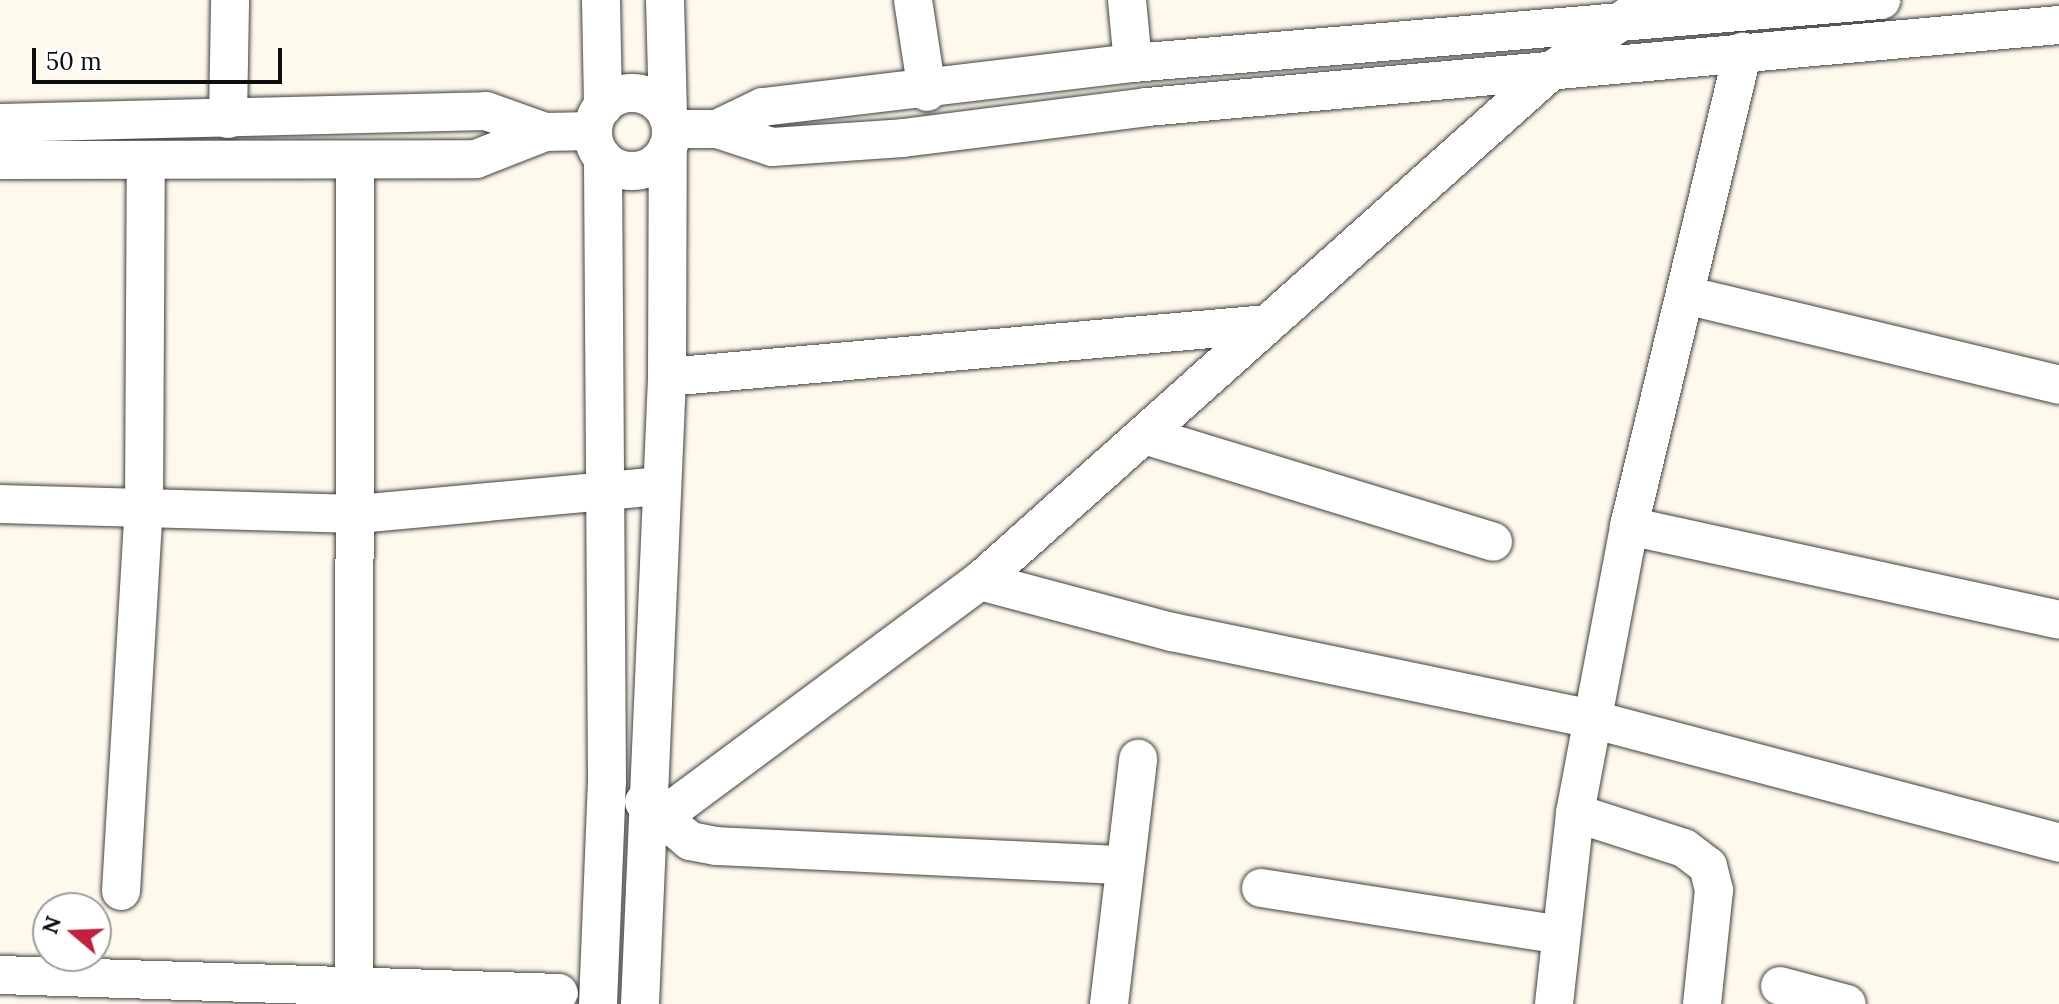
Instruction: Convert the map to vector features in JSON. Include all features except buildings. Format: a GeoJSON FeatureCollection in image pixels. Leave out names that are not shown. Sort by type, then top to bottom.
{"type":"FeatureCollection","features":[{"type":"Feature","properties":{"kind":"street"},"geometry":{"type":"LineString","coordinates":[[228,119],[230,0]]}},
{"type":"Feature","properties":{"kind":"street"},"geometry":{"type":"LineString","coordinates":[[598,1004],[607,781],[601,0]]}},
{"type":"Feature","properties":{"kind":"street"},"geometry":{"type":"LineString","coordinates":[[640,1004],[643,932],[658,810],[662,486],[667,377],[669,131],[665,0]]}},
{"type":"Feature","properties":{"kind":"street"},"geometry":{"type":"LineString","coordinates":[[913,0],[927,92]]}},
{"type":"Feature","properties":{"kind":"street"},"geometry":{"type":"LineString","coordinates":[[1127,0],[1133,63]]}},
{"type":"Feature","properties":{"kind":"street"},"geometry":{"type":"LineString","coordinates":[[717,129],[763,107],[927,92],[1133,63],[1640,11],[1881,0]]}},
{"type":"Feature","properties":{"kind":"street"},"geometry":{"type":"LineString","coordinates":[[658,810],[980,581],[1551,71],[1640,11]]}},
{"type":"Feature","properties":{"kind":"street"},"geometry":{"type":"LineString","coordinates":[[669,131],[717,129],[772,147],[903,138],[1743,52],[2059,25]]}},
{"type":"Feature","properties":{"kind":"street"},"geometry":{"type":"LineString","coordinates":[[1554,1004],[1575,813],[1629,526],[1743,52]]}},
{"type":"Feature","properties":{"kind":"street"},"geometry":{"type":"LineString","coordinates":[[600,132],[638,94],[669,131]]}},
{"type":"Feature","properties":{"kind":"street"},"geometry":{"type":"LineString","coordinates":[[0,123],[486,111],[545,132],[600,132],[639,171],[669,131]]}},
{"type":"Feature","properties":{"kind":"street"},"geometry":{"type":"LineString","coordinates":[[0,160],[492,158],[545,132]]}},
{"type":"Feature","properties":{"kind":"street"},"geometry":{"type":"LineString","coordinates":[[121,891],[144,508],[146,160]]}},
{"type":"Feature","properties":{"kind":"street"},"geometry":{"type":"LineString","coordinates":[[354,986],[358,514],[355,160]]}},
{"type":"Feature","properties":{"kind":"street"},"geometry":{"type":"LineString","coordinates":[[1685,295],[2059,385]]}},
{"type":"Feature","properties":{"kind":"street"},"geometry":{"type":"LineString","coordinates":[[667,377],[1267,324]]}},
{"type":"Feature","properties":{"kind":"street"},"geometry":{"type":"LineString","coordinates":[[1144,435],[1493,542]]}},
{"type":"Feature","properties":{"kind":"street"},"geometry":{"type":"LineString","coordinates":[[0,504],[358,514],[662,486]]}},
{"type":"Feature","properties":{"kind":"street"},"geometry":{"type":"LineString","coordinates":[[1629,526],[2059,620]]}},
{"type":"Feature","properties":{"kind":"street"},"geometry":{"type":"LineString","coordinates":[[980,581],[1172,632],[1591,719],[2059,843]]}},
{"type":"Feature","properties":{"kind":"street"},"geometry":{"type":"LineString","coordinates":[[1109,1004],[1121,865],[1138,759]]}},
{"type":"Feature","properties":{"kind":"street"},"geometry":{"type":"LineString","coordinates":[[607,781],[658,810],[690,841],[716,846],[1121,865]]}},
{"type":"Feature","properties":{"kind":"street"},"geometry":{"type":"LineString","coordinates":[[1575,813],[1684,848],[1708,866],[1714,890],[1702,1004]]}},
{"type":"Feature","properties":{"kind":"street"},"geometry":{"type":"LineString","coordinates":[[1261,888],[1560,935]]}},
{"type":"Feature","properties":{"kind":"street"},"geometry":{"type":"LineString","coordinates":[[0,975],[252,994],[354,986],[553,998],[643,932]]}},
{"type":"Feature","properties":{"kind":"street"},"geometry":{"type":"LineString","coordinates":[[1780,986],[1847,1004]]}}]}
